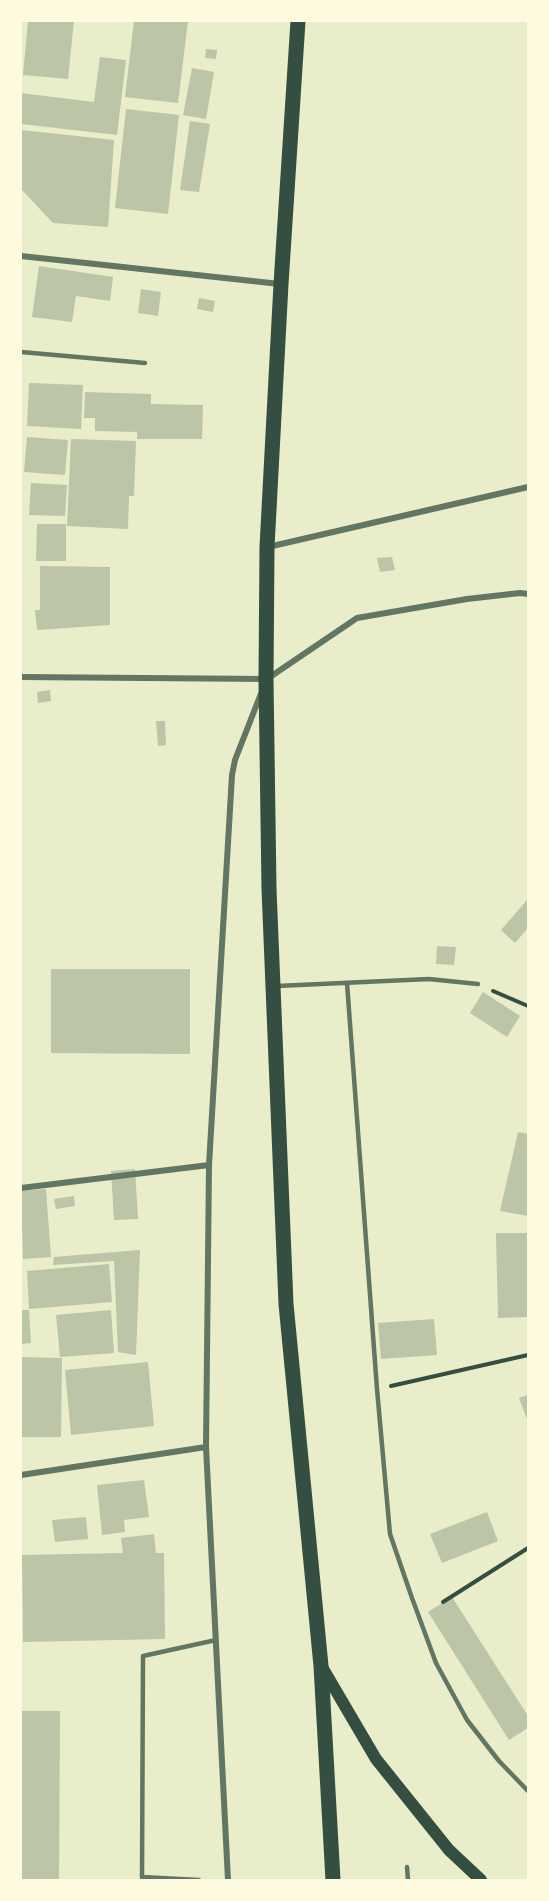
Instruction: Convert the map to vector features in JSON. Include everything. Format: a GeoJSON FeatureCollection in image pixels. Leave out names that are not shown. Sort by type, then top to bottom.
{"type":"FeatureCollection","features":[{"type":"Feature","properties":{"kind":"main road"},"geometry":{"type":"LineString","coordinates":[[298,21],[267,547],[269,889],[286,1304],[321,1666],[333,1880]]}},
{"type":"Feature","properties":{"kind":"main road"},"geometry":{"type":"LineString","coordinates":[[321,1666],[376,1759],[449,1850],[481,1880]]}},
{"type":"Feature","properties":{"kind":"street"},"geometry":{"type":"LineString","coordinates":[[21,256],[281,284]]}},
{"type":"Feature","properties":{"kind":"street"},"geometry":{"type":"LineString","coordinates":[[267,547],[528,487]]}},
{"type":"Feature","properties":{"kind":"street"},"geometry":{"type":"LineString","coordinates":[[21,677],[266,679],[357,618],[467,599],[528,594]]}},
{"type":"Feature","properties":{"kind":"street"},"geometry":{"type":"LineString","coordinates":[[228,1880],[206,1447],[209,1165],[232,775],[238,752],[266,679]]}},
{"type":"Feature","properties":{"kind":"street"},"geometry":{"type":"LineString","coordinates":[[21,1188],[209,1165]]}},
{"type":"Feature","properties":{"kind":"street"},"geometry":{"type":"LineString","coordinates":[[21,1475],[206,1447]]}},
{"type":"Feature","properties":{"kind":"lane"},"geometry":{"type":"LineString","coordinates":[[21,352],[146,363]]}},
{"type":"Feature","properties":{"kind":"lane"},"geometry":{"type":"LineString","coordinates":[[273,987],[429,980],[478,984]]}},
{"type":"Feature","properties":{"kind":"lane"},"geometry":{"type":"LineString","coordinates":[[347,983],[390,1533],[432,1652],[467,1720],[499,1761],[528,1791]]}},
{"type":"Feature","properties":{"kind":"lane"},"geometry":{"type":"LineString","coordinates":[[199,1880],[142,1877],[142,1656],[216,1640]]}},
{"type":"Feature","properties":{"kind":"lane"},"geometry":{"type":"LineString","coordinates":[[407,1867],[408,1880]]}},
{"type":"Feature","properties":{"kind":"path"},"geometry":{"type":"LineString","coordinates":[[478,984],[528,1006]]}},
{"type":"Feature","properties":{"kind":"path"},"geometry":{"type":"LineString","coordinates":[[377,1389],[528,1355]]}},
{"type":"Feature","properties":{"kind":"path"},"geometry":{"type":"LineString","coordinates":[[443,1602],[528,1548]]}},
{"type":"Feature","properties":{"kind":"building"},"geometry":{"type":"Polygon","coordinates":[[[28,21],[74,21],[68,79],[23,75],[28,21]]]}},
{"type":"Feature","properties":{"kind":"building"},"geometry":{"type":"Polygon","coordinates":[[[134,21],[188,21],[178,103],[125,97],[134,21]]]}},
{"type":"Feature","properties":{"kind":"building"},"geometry":{"type":"Polygon","coordinates":[[[206,49],[217,50],[216,59],[205,58],[206,49]]]}},
{"type":"Feature","properties":{"kind":"building"},"geometry":{"type":"Polygon","coordinates":[[[100,57],[126,60],[117,135],[21,124],[21,93],[94,102],[100,57]]]}},
{"type":"Feature","properties":{"kind":"building"},"geometry":{"type":"Polygon","coordinates":[[[192,68],[214,72],[206,119],[183,115],[192,68]]]}},
{"type":"Feature","properties":{"kind":"building"},"geometry":{"type":"Polygon","coordinates":[[[126,109],[179,115],[168,214],[115,208],[126,109]]]}},
{"type":"Feature","properties":{"kind":"building"},"geometry":{"type":"Polygon","coordinates":[[[190,121],[210,124],[199,192],[180,190],[190,121]]]}},
{"type":"Feature","properties":{"kind":"building"},"geometry":{"type":"Polygon","coordinates":[[[21,130],[114,140],[108,227],[53,223],[21,189],[21,130]]]}},
{"type":"Feature","properties":{"kind":"building"},"geometry":{"type":"Polygon","coordinates":[[[39,266],[113,277],[110,301],[76,296],[72,322],[32,317],[39,266]]]}},
{"type":"Feature","properties":{"kind":"building"},"geometry":{"type":"Polygon","coordinates":[[[141,289],[161,292],[158,316],[138,313],[141,289]]]}},
{"type":"Feature","properties":{"kind":"building"},"geometry":{"type":"Polygon","coordinates":[[[199,298],[215,301],[213,312],[197,309],[199,298]]]}},
{"type":"Feature","properties":{"kind":"building"},"geometry":{"type":"Polygon","coordinates":[[[29,383],[83,385],[81,429],[27,426],[29,383]]]}},
{"type":"Feature","properties":{"kind":"building"},"geometry":{"type":"Polygon","coordinates":[[[85,392],[151,394],[151,404],[203,405],[202,439],[137,439],[137,432],[95,431],[95,418],[84,418],[85,392]]]}},
{"type":"Feature","properties":{"kind":"building"},"geometry":{"type":"Polygon","coordinates":[[[27,437],[68,440],[65,475],[24,472],[27,437]]]}},
{"type":"Feature","properties":{"kind":"building"},"geometry":{"type":"Polygon","coordinates":[[[71,439],[136,441],[134,496],[129,496],[128,529],[67,526],[71,439]]]}},
{"type":"Feature","properties":{"kind":"building"},"geometry":{"type":"Polygon","coordinates":[[[31,483],[67,485],[65,516],[29,515],[31,483]]]}},
{"type":"Feature","properties":{"kind":"building"},"geometry":{"type":"Polygon","coordinates":[[[37,524],[66,524],[66,561],[36,561],[37,524]]]}},
{"type":"Feature","properties":{"kind":"building"},"geometry":{"type":"Polygon","coordinates":[[[392,557],[395,570],[380,572],[377,558],[392,557]]]}},
{"type":"Feature","properties":{"kind":"building"},"geometry":{"type":"Polygon","coordinates":[[[40,566],[110,567],[110,625],[37,630],[35,610],[40,610],[40,566]]]}},
{"type":"Feature","properties":{"kind":"building"},"geometry":{"type":"Polygon","coordinates":[[[50,690],[51,701],[38,703],[37,692],[50,690]]]}},
{"type":"Feature","properties":{"kind":"building"},"geometry":{"type":"Polygon","coordinates":[[[156,721],[165,721],[166,745],[158,746],[156,721]]]}},
{"type":"Feature","properties":{"kind":"building"},"geometry":{"type":"Polygon","coordinates":[[[528,899],[528,928],[515,943],[501,930],[528,899]]]}},
{"type":"Feature","properties":{"kind":"building"},"geometry":{"type":"Polygon","coordinates":[[[437,946],[456,947],[454,965],[436,964],[437,946]]]}},
{"type":"Feature","properties":{"kind":"building"},"geometry":{"type":"Polygon","coordinates":[[[51,969],[190,969],[190,1054],[51,1053],[51,969]]]}},
{"type":"Feature","properties":{"kind":"building"},"geometry":{"type":"Polygon","coordinates":[[[483,992],[520,1016],[507,1037],[470,1013],[483,992]]]}},
{"type":"Feature","properties":{"kind":"building"},"geometry":{"type":"Polygon","coordinates":[[[518,1132],[528,1134],[528,1216],[500,1211],[518,1132]]]}},
{"type":"Feature","properties":{"kind":"building"},"geometry":{"type":"Polygon","coordinates":[[[135,1169],[138,1219],[114,1220],[111,1171],[135,1169]]]}},
{"type":"Feature","properties":{"kind":"building"},"geometry":{"type":"Polygon","coordinates":[[[46,1189],[51,1257],[23,1259],[21,1191],[46,1189]]]}},
{"type":"Feature","properties":{"kind":"building"},"geometry":{"type":"Polygon","coordinates":[[[74,1196],[75,1206],[56,1209],[54,1199],[74,1196]]]}},
{"type":"Feature","properties":{"kind":"building"},"geometry":{"type":"Polygon","coordinates":[[[496,1233],[528,1233],[528,1317],[498,1318],[496,1233]]]}},
{"type":"Feature","properties":{"kind":"building"},"geometry":{"type":"Polygon","coordinates":[[[140,1250],[136,1355],[118,1352],[114,1261],[53,1265],[54,1257],[140,1250]]]}},
{"type":"Feature","properties":{"kind":"building"},"geometry":{"type":"Polygon","coordinates":[[[109,1264],[112,1302],[29,1309],[27,1271],[109,1264]]]}},
{"type":"Feature","properties":{"kind":"building"},"geometry":{"type":"Polygon","coordinates":[[[21,1310],[29,1310],[31,1343],[21,1344],[21,1310]]]}},
{"type":"Feature","properties":{"kind":"building"},"geometry":{"type":"Polygon","coordinates":[[[111,1310],[114,1353],[60,1357],[56,1315],[111,1310]]]}},
{"type":"Feature","properties":{"kind":"building"},"geometry":{"type":"Polygon","coordinates":[[[434,1319],[437,1355],[381,1359],[378,1323],[434,1319]]]}},
{"type":"Feature","properties":{"kind":"building"},"geometry":{"type":"Polygon","coordinates":[[[21,1357],[62,1358],[61,1437],[21,1437],[21,1357]]]}},
{"type":"Feature","properties":{"kind":"building"},"geometry":{"type":"Polygon","coordinates":[[[148,1362],[154,1426],[71,1435],[65,1370],[148,1362]]]}},
{"type":"Feature","properties":{"kind":"building"},"geometry":{"type":"Polygon","coordinates":[[[528,1395],[528,1422],[519,1398],[528,1395]]]}},
{"type":"Feature","properties":{"kind":"building"},"geometry":{"type":"Polygon","coordinates":[[[144,1480],[149,1517],[124,1520],[125,1532],[102,1535],[97,1485],[144,1480]]]}},
{"type":"Feature","properties":{"kind":"building"},"geometry":{"type":"Polygon","coordinates":[[[487,1512],[498,1541],[442,1563],[430,1534],[487,1512]]]}},
{"type":"Feature","properties":{"kind":"building"},"geometry":{"type":"Polygon","coordinates":[[[86,1517],[88,1539],[55,1542],[52,1520],[86,1517]]]}},
{"type":"Feature","properties":{"kind":"building"},"geometry":{"type":"Polygon","coordinates":[[[154,1534],[156,1553],[164,1553],[165,1639],[23,1642],[22,1555],[123,1553],[121,1538],[154,1534]]]}},
{"type":"Feature","properties":{"kind":"building"},"geometry":{"type":"Polygon","coordinates":[[[452,1597],[528,1716],[528,1728],[509,1740],[428,1612],[452,1597]]]}},
{"type":"Feature","properties":{"kind":"building"},"geometry":{"type":"Polygon","coordinates":[[[21,1711],[60,1711],[59,1880],[21,1880],[21,1711]]]}}]}
